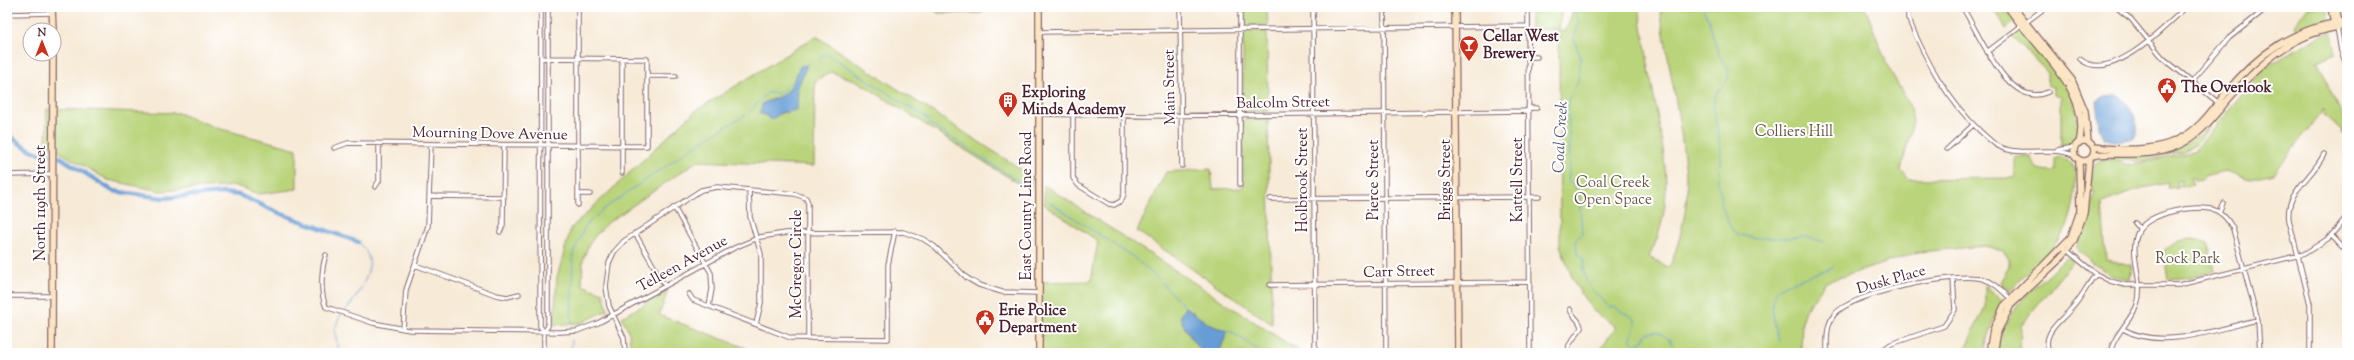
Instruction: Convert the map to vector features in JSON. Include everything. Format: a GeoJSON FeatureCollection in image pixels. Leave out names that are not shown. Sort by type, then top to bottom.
{"type":"FeatureCollection","features":[{"type":"Feature","properties":{"kind":"street"},"geometry":{"type":"LineString","coordinates":[[541,7],[542,146],[540,326],[544,332]]}},
{"type":"Feature","properties":{"kind":"street"},"geometry":{"type":"LineString","coordinates":[[544,353],[544,332],[548,326],[548,7]]}},
{"type":"Feature","properties":{"kind":"street"},"geometry":{"type":"LineString","coordinates":[[578,7],[578,205]]}},
{"type":"Feature","properties":{"kind":"street","name":"Main Street"},"geometry":{"type":"LineString","coordinates":[[1180,7],[1182,166]]}},
{"type":"Feature","properties":{"kind":"street"},"geometry":{"type":"LineString","coordinates":[[1240,7],[1240,185]]}},
{"type":"Feature","properties":{"kind":"street","name":"Holbrook Street"},"geometry":{"type":"LineString","coordinates":[[1313,7],[1315,348],[1318,353]]}},
{"type":"Feature","properties":{"kind":"street","name":"Pierce Street"},"geometry":{"type":"LineString","coordinates":[[1384,7],[1386,353]]}},
{"type":"Feature","properties":{"kind":"street","name":"Briggs Street"},"geometry":{"type":"LineString","coordinates":[[1455,7],[1458,353]]}},
{"type":"Feature","properties":{"kind":"street","name":"Kattell Street"},"geometry":{"type":"LineString","coordinates":[[1528,7],[1530,353]]}},
{"type":"Feature","properties":{"kind":"street"},"geometry":{"type":"LineString","coordinates":[[1911,7],[1908,11],[1908,18],[1929,65],[1941,85],[1973,125],[1994,144],[2004,149],[2054,151],[2077,158],[2147,154],[2169,150],[2197,133],[2250,66],[2277,44],[2308,29],[2337,25],[2347,26]]}},
{"type":"Feature","properties":{"kind":"street"},"geometry":{"type":"LineString","coordinates":[[1962,7],[1987,52],[2018,90],[2030,95],[2041,95],[2048,92]]}},
{"type":"Feature","properties":{"kind":"street"},"geometry":{"type":"LineString","coordinates":[[2008,7],[2072,80],[2079,92],[2086,117],[2088,142],[2093,147],[2142,148],[2167,144],[2192,131],[2220,105]]}},
{"type":"Feature","properties":{"kind":"street"},"geometry":{"type":"LineString","coordinates":[[2013,7],[2067,83],[2075,100],[2081,128],[2077,145],[2080,211],[2076,226],[2065,249]]}},
{"type":"Feature","properties":{"kind":"street"},"geometry":{"type":"LineString","coordinates":[[1987,52],[2023,23],[2046,7]]}},
{"type":"Feature","properties":{"kind":"street"},"geometry":{"type":"LineString","coordinates":[[2116,7],[2131,19],[2163,58],[2220,105]]}},
{"type":"Feature","properties":{"kind":"street"},"geometry":{"type":"LineString","coordinates":[[2080,59],[2087,65],[2098,67],[2108,66],[2118,62],[2148,40],[2186,7]]}},
{"type":"Feature","properties":{"kind":"street"},"geometry":{"type":"LineString","coordinates":[[2192,81],[2229,38],[2268,7]]}},
{"type":"Feature","properties":{"kind":"street"},"geometry":{"type":"LineString","coordinates":[[2331,7],[2333,19],[2337,25]]}},
{"type":"Feature","properties":{"kind":"street"},"geometry":{"type":"LineString","coordinates":[[2336,7],[2341,51],[2347,66]]}},
{"type":"Feature","properties":{"kind":"street","name":"East County Line Road"},"geometry":{"type":"LineString","coordinates":[[1038,8],[1039,353]]}},
{"type":"Feature","properties":{"kind":"street"},"geometry":{"type":"LineString","coordinates":[[7,14],[52,10],[52,22]]}},
{"type":"Feature","properties":{"kind":"street"},"geometry":{"type":"LineString","coordinates":[[2337,25],[2347,21]]}},
{"type":"Feature","properties":{"kind":"street"},"geometry":{"type":"LineString","coordinates":[[1038,32],[1528,26]]}},
{"type":"Feature","properties":{"kind":"street"},"geometry":{"type":"LineString","coordinates":[[1528,57],[1538,57]]}},
{"type":"Feature","properties":{"kind":"street"},"geometry":{"type":"LineString","coordinates":[[541,58],[647,59],[647,76],[676,76]]}},
{"type":"Feature","properties":{"kind":"street"},"geometry":{"type":"LineString","coordinates":[[622,59],[622,173]]}},
{"type":"Feature","properties":{"kind":"street","name":"North 119th Street"},"geometry":{"type":"LineString","coordinates":[[52,353],[53,62]]}},
{"type":"Feature","properties":{"kind":"street","name":"Mourning Dove Avenue"},"geometry":{"type":"LineString","coordinates":[[334,148],[348,143],[647,146],[647,76]]}},
{"type":"Feature","properties":{"kind":"street","name":"Balcolm Street"},"geometry":{"type":"LineString","coordinates":[[1038,114],[1181,116],[1456,112],[1528,110],[1537,108]]}},
{"type":"Feature","properties":{"kind":"street"},"geometry":{"type":"LineString","coordinates":[[1073,114],[1073,178],[1085,189],[1114,205],[1121,202],[1124,194],[1124,116]]}},
{"type":"Feature","properties":{"kind":"street"},"geometry":{"type":"LineString","coordinates":[[1947,149],[1973,125]]}},
{"type":"Feature","properties":{"kind":"street"},"geometry":{"type":"LineString","coordinates":[[2054,151],[2088,142]]}},
{"type":"Feature","properties":{"kind":"street"},"geometry":{"type":"LineString","coordinates":[[375,187],[379,181],[379,144]]}},
{"type":"Feature","properties":{"kind":"street"},"geometry":{"type":"LineString","coordinates":[[402,329],[406,290],[428,226],[430,196],[430,144]]}},
{"type":"Feature","properties":{"kind":"street"},"geometry":{"type":"LineString","coordinates":[[500,232],[503,225],[504,145]]}},
{"type":"Feature","properties":{"kind":"street"},"geometry":{"type":"LineString","coordinates":[[1989,353],[1998,317],[2012,300],[2065,249],[2079,230],[2084,213],[2093,147]]}},
{"type":"Feature","properties":{"kind":"street"},"geometry":{"type":"LineString","coordinates":[[2310,353],[2310,304],[2289,218],[2289,204],[2294,194],[2324,154]]}},
{"type":"Feature","properties":{"kind":"street"},"geometry":{"type":"LineString","coordinates":[[7,175],[52,174]]}},
{"type":"Feature","properties":{"kind":"street","name":"McGregor Circle"},"geometry":{"type":"LineString","coordinates":[[625,353],[624,338],[607,296],[607,269],[614,252],[635,233],[674,206],[695,193],[708,188],[749,190],[803,196],[808,203],[808,339]]}},
{"type":"Feature","properties":{"kind":"street"},"geometry":{"type":"LineString","coordinates":[[749,190],[749,208],[761,254],[761,303],[756,324]]}},
{"type":"Feature","properties":{"kind":"street"},"geometry":{"type":"LineString","coordinates":[[578,194],[590,194]]}},
{"type":"Feature","properties":{"kind":"street"},"geometry":{"type":"LineString","coordinates":[[430,196],[504,197]]}},
{"type":"Feature","properties":{"kind":"street"},"geometry":{"type":"LineString","coordinates":[[1270,199],[1539,197]]}},
{"type":"Feature","properties":{"kind":"street"},"geometry":{"type":"LineString","coordinates":[[2219,212],[2224,203]]}},
{"type":"Feature","properties":{"kind":"street"},"geometry":{"type":"LineString","coordinates":[[674,206],[706,264],[712,282],[709,306]]}},
{"type":"Feature","properties":{"kind":"street"},"geometry":{"type":"LineString","coordinates":[[2111,353],[2113,343],[2123,330],[2136,306],[2138,286],[2135,249],[2137,236],[2140,229],[2151,218],[2163,214],[2205,208],[2219,212],[2227,219],[2233,229],[2257,320],[2260,353]]}},
{"type":"Feature","properties":{"kind":"street"},"geometry":{"type":"LineString","coordinates":[[2065,249],[2096,274],[2117,283],[2138,286],[2188,284],[2298,256],[2316,248],[2331,236],[2347,216]]}},
{"type":"Feature","properties":{"kind":"street"},"geometry":{"type":"LineString","coordinates":[[2135,223],[2140,229]]}},
{"type":"Feature","properties":{"kind":"street"},"geometry":{"type":"LineString","coordinates":[[689,294],[692,300],[756,324],[784,337],[808,339],[888,339],[888,265],[895,231]]}},
{"type":"Feature","properties":{"kind":"street","name":"Telleen Avenue"},"geometry":{"type":"LineString","coordinates":[[326,255],[323,263],[323,300],[326,307],[373,323],[402,329],[544,332],[577,331],[613,314],[756,238],[776,233],[895,231],[915,236],[934,246],[967,278],[979,285],[1002,292],[1038,293]]}},
{"type":"Feature","properties":{"kind":"street"},"geometry":{"type":"LineString","coordinates":[[635,233],[665,286]]}},
{"type":"Feature","properties":{"kind":"street"},"geometry":{"type":"LineString","coordinates":[[2331,236],[2347,252]]}},
{"type":"Feature","properties":{"kind":"street"},"geometry":{"type":"LineString","coordinates":[[415,266],[496,295],[507,297],[519,294]]}},
{"type":"Feature","properties":{"kind":"street"},"geometry":{"type":"LineString","coordinates":[[2049,353],[2047,343],[2050,333],[2072,309],[2096,274]]}},
{"type":"Feature","properties":{"kind":"street","name":"Dusk Place"},"geometry":{"type":"LineString","coordinates":[[1827,353],[1830,323],[1834,314],[1844,306],[1916,282],[1971,276],[1983,278],[1991,282],[2012,300]]}},
{"type":"Feature","properties":{"kind":"street"},"geometry":{"type":"LineString","coordinates":[[1884,349],[1891,344],[1944,326],[1955,310],[1953,278]]}},
{"type":"Feature","properties":{"kind":"street","name":"Carr Street"},"geometry":{"type":"LineString","coordinates":[[1270,285],[1530,282]]}},
{"type":"Feature","properties":{"kind":"street"},"geometry":{"type":"LineString","coordinates":[[7,296],[52,296]]}},
{"type":"Feature","properties":{"kind":"street"},"geometry":{"type":"LineString","coordinates":[[1994,353],[2002,320],[2012,300]]}},
{"type":"Feature","properties":{"kind":"street"},"geometry":{"type":"LineString","coordinates":[[1568,353],[1569,345],[1581,328],[1580,323],[1571,313],[1570,309]]}},
{"type":"Feature","properties":{"kind":"street"},"geometry":{"type":"LineString","coordinates":[[2123,330],[2140,337],[2189,337],[2257,320]]}},
{"type":"Feature","properties":{"kind":"green space"},"geometry":{"type":"Polygon","coordinates":[[[937,7],[982,7],[982,13],[937,13],[937,7]]]}},
{"type":"Feature","properties":{"kind":"green space"},"geometry":{"type":"Polygon","coordinates":[[[1243,7],[1267,7],[1268,26],[1248,26],[1243,21],[1243,7]]]}},
{"type":"Feature","properties":{"kind":"green space"},"geometry":{"type":"Polygon","coordinates":[[[1531,7],[1562,7],[1559,30],[1531,29],[1531,7]]]}},
{"type":"Feature","properties":{"kind":"green space","name":"Colliers Hill"},"geometry":{"type":"Polygon","coordinates":[[[1574,7],[1639,7],[1665,163],[1666,181],[1663,218],[1649,257],[1669,268],[1676,251],[1681,230],[1687,200],[1687,191],[1683,145],[1660,7],[1865,7],[1887,65],[1909,104],[1913,121],[1901,170],[1909,179],[2015,178],[2015,156],[2031,157],[2036,167],[2042,170],[2050,171],[2055,171],[2055,159],[2059,157],[2063,158],[2071,163],[2074,170],[2075,180],[2074,202],[2069,222],[2055,245],[2010,290],[2000,282],[2009,267],[2009,259],[2003,251],[1985,246],[1919,252],[1826,282],[1805,310],[1802,319],[1801,353],[1597,353],[1616,327],[1592,310],[1574,283],[1560,245],[1559,31],[1566,31],[1574,7]]]}},
{"type":"Feature","properties":{"kind":"green space"},"geometry":{"type":"Polygon","coordinates":[[[1994,7],[2005,7],[2015,22],[2006,29],[1994,7]]]}},
{"type":"Feature","properties":{"kind":"green space"},"geometry":{"type":"Polygon","coordinates":[[[2308,7],[2327,7],[2329,18],[2326,21],[2297,31],[2294,26],[2308,7]]]}},
{"type":"Feature","properties":{"kind":"green space"},"geometry":{"type":"Polygon","coordinates":[[[1248,31],[1267,31],[1268,111],[1247,111],[1243,106],[1243,36],[1248,31]]]}},
{"type":"Feature","properties":{"kind":"green space"},"geometry":{"type":"Polygon","coordinates":[[[2019,31],[2023,32],[2051,65],[2069,90],[2075,104],[2078,118],[2077,136],[2075,142],[2071,145],[2061,147],[2061,97],[2054,95],[2054,88],[2047,85],[2047,72],[2012,36],[2019,31]]]}},
{"type":"Feature","properties":{"kind":"green space"},"geometry":{"type":"Polygon","coordinates":[[[2331,31],[2336,53],[2316,61],[2344,119],[2347,121],[2347,136],[2342,133],[2343,130],[2323,116],[2324,109],[2273,174],[2250,179],[2226,171],[2204,176],[2203,180],[2195,181],[2194,178],[2190,178],[2193,185],[2181,187],[2181,180],[2177,181],[2179,188],[2168,188],[2169,183],[2142,188],[2102,203],[2106,260],[2132,265],[2130,280],[2110,275],[2078,251],[2076,248],[2088,223],[2095,192],[2092,192],[2092,171],[2099,161],[2106,159],[2126,164],[2137,164],[2184,154],[2195,150],[2265,68],[2280,58],[2331,31]]]}},
{"type":"Feature","properties":{"kind":"green space"},"geometry":{"type":"Polygon","coordinates":[[[816,36],[1033,177],[1030,191],[857,81],[831,72],[815,81],[814,166],[697,161],[606,224],[588,246],[583,260],[582,285],[603,293],[608,310],[581,323],[554,325],[557,277],[571,228],[694,112],[816,36]]]}},
{"type":"Feature","properties":{"kind":"green space"},"geometry":{"type":"Polygon","coordinates":[[[47,109],[178,113],[217,128],[297,149],[297,189],[259,194],[236,186],[160,191],[108,180],[46,144],[47,109]]]}},
{"type":"Feature","properties":{"kind":"green space"},"geometry":{"type":"Polygon","coordinates":[[[2220,113],[2196,144],[2183,152],[2166,154],[2144,162],[2125,159],[2120,161],[2109,158],[2117,156],[2148,156],[2161,154],[2172,150],[2193,139],[2202,132],[2220,113]]]}},
{"type":"Feature","properties":{"kind":"green space"},"geometry":{"type":"Polygon","coordinates":[[[1247,117],[1268,117],[1272,324],[1137,231],[1166,172],[1211,169],[1213,189],[1243,188],[1243,122],[1247,117]]]}},
{"type":"Feature","properties":{"kind":"green space"},"geometry":{"type":"Polygon","coordinates":[[[1044,185],[1302,353],[1041,353],[1039,282],[1091,281],[1098,241],[1044,204],[1044,185]]]}},
{"type":"Feature","properties":{"kind":"green space","name":"Rock Park"},"geometry":{"type":"Polygon","coordinates":[[[2193,238],[2208,243],[2215,271],[2191,277],[2168,279],[2163,251],[2179,240],[2193,238]]]}},
{"type":"Feature","properties":{"kind":"green space"},"geometry":{"type":"Polygon","coordinates":[[[2066,257],[2074,260],[2021,325],[2020,353],[1996,353],[2000,337],[2013,311],[2022,299],[2066,257]]]}},
{"type":"Feature","properties":{"kind":"green space"},"geometry":{"type":"Polygon","coordinates":[[[1985,285],[2004,302],[1991,326],[1985,353],[1955,353],[1964,351],[1985,307],[1985,285]]]}},
{"type":"Feature","properties":{"kind":"green space"},"geometry":{"type":"Polygon","coordinates":[[[668,291],[659,315],[759,353],[631,353],[629,333],[622,317],[668,291]]]}},
{"type":"Feature","properties":{"kind":"water"},"geometry":{"type":"Polygon","coordinates":[[[807,65],[798,87],[797,110],[781,113],[771,120],[765,115],[759,114],[763,103],[779,97],[788,91],[800,66],[807,65]]]}},
{"type":"Feature","properties":{"kind":"water"},"geometry":{"type":"Polygon","coordinates":[[[2117,95],[2126,103],[2134,115],[2137,134],[2134,139],[2115,141],[2105,139],[2099,127],[2096,101],[2104,96],[2117,95]]]}},
{"type":"Feature","properties":{"kind":"water"},"geometry":{"type":"Polygon","coordinates":[[[1185,307],[1209,324],[1225,329],[1227,333],[1219,353],[1203,353],[1193,340],[1184,326],[1180,316],[1185,307]]]}},
{"type":"Feature","properties":{"kind":"waterway","name":"Coal Creek"},"geometry":{"type":"LineString","coordinates":[[1576,7],[1574,10],[1579,23],[1574,40],[1581,58],[1578,82],[1568,102],[1570,162],[1568,181],[1579,192],[1582,233],[1576,240],[1577,254],[1584,259],[1583,270],[1588,285],[1608,307],[1614,307],[1635,319],[1635,326],[1630,340],[1636,345],[1643,340],[1646,334],[1657,331],[1669,339],[1676,353]]}},
{"type":"Feature","properties":{"kind":"waterway"},"geometry":{"type":"LineString","coordinates":[[1703,7],[1707,14],[1720,55],[1729,69],[1728,79],[1715,95],[1714,108],[1721,152],[1718,181],[1722,207],[1732,230],[1739,235],[1758,238],[1787,238],[1801,236],[1825,242]]}},
{"type":"Feature","properties":{"kind":"waterway"},"geometry":{"type":"LineString","coordinates":[[820,57],[826,54],[840,62],[929,120]]}},
{"type":"Feature","properties":{"kind":"waterway"},"geometry":{"type":"LineString","coordinates":[[749,113],[768,93],[779,93],[793,81]]}},
{"type":"Feature","properties":{"kind":"waterway"},"geometry":{"type":"LineString","coordinates":[[571,324],[573,254],[585,226],[605,208],[705,139],[745,115]]}},
{"type":"Feature","properties":{"kind":"waterway"},"geometry":{"type":"LineString","coordinates":[[929,123],[1030,189]]}},
{"type":"Feature","properties":{"kind":"waterway"},"geometry":{"type":"LineString","coordinates":[[7,134],[37,153],[49,155]]}},
{"type":"Feature","properties":{"kind":"waterway"},"geometry":{"type":"LineString","coordinates":[[60,157],[113,191],[163,198],[223,193],[239,195],[279,213],[358,242]]}},
{"type":"Feature","properties":{"kind":"waterway"},"geometry":{"type":"LineString","coordinates":[[1048,201],[1133,257],[1156,277],[1185,307]]}},
{"type":"Feature","properties":{"kind":"waterway"},"geometry":{"type":"LineString","coordinates":[[343,312],[357,295],[368,272],[369,260],[365,250],[358,242]]}},
{"type":"Feature","properties":{"kind":"waterway"},"geometry":{"type":"LineString","coordinates":[[1779,341],[1772,305],[1776,292],[1780,287],[1833,267]]}},
{"type":"Feature","properties":{"kind":"waterway"},"geometry":{"type":"LineString","coordinates":[[340,353],[334,330],[341,314]]}},
{"type":"Feature","properties":{"kind":"waterway"},"geometry":{"type":"LineString","coordinates":[[1227,331],[1232,332],[1262,353]]}},
{"type":"Feature","properties":{"kind":"waterway"},"geometry":{"type":"LineString","coordinates":[[571,353],[572,340]]}},
{"type":"Feature","properties":{"kind":"waterway"},"geometry":{"type":"LineString","coordinates":[[1628,353],[1630,347]]}},
{"type":"Feature","properties":{"kind":"place","name":"Cellar West Brewery"},"geometry":{"type":"Point","coordinates":[1469,62]}},
{"type":"Feature","properties":{"kind":"place","name":"The Overlook"},"geometry":{"type":"Point","coordinates":[2167,104]}},
{"type":"Feature","properties":{"kind":"place","name":"Exploring Minds Academy"},"geometry":{"type":"Point","coordinates":[1008,118]}},
{"type":"Feature","properties":{"kind":"place","name":"Erie Police Department"},"geometry":{"type":"Point","coordinates":[985,336]}},
{"type":"Feature","properties":{"kind":"park label","name":"Coal Creek Open Space"},"geometry":{"type":"Point","coordinates":[1613,190]}}]}
